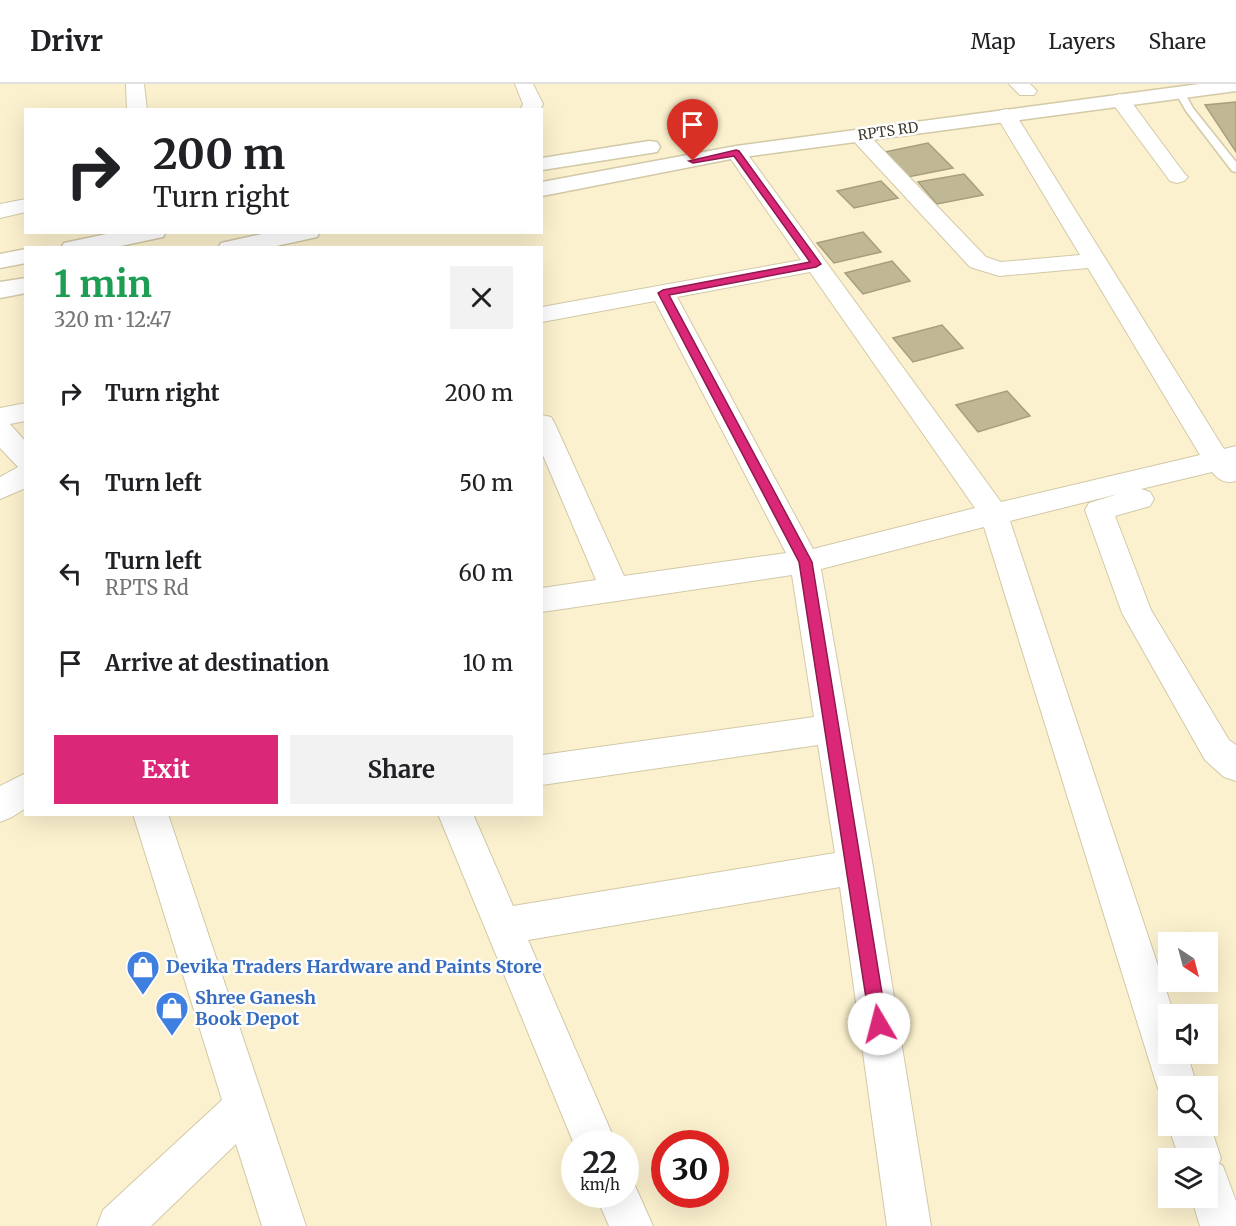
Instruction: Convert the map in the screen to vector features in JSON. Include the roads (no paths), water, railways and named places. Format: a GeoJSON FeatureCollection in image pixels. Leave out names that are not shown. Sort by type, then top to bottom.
{"type":"FeatureCollection","features":[{"type":"Feature","properties":{"kind":"street"},"geometry":{"type":"LineString","coordinates":[[135,84],[137,108]]}},
{"type":"Feature","properties":{"kind":"street"},"geometry":{"type":"LineString","coordinates":[[524,84],[533,104],[531,108]]}},
{"type":"Feature","properties":{"kind":"street","name":"RPTS RD"},"geometry":{"type":"LineString","coordinates":[[543,189],[736,153],[857,126],[1014,96],[1120,100],[1236,85]]}},
{"type":"Feature","properties":{"kind":"street"},"geometry":{"type":"LineString","coordinates":[[1014,96],[1049,89]]}},
{"type":"Feature","properties":{"kind":"street"},"geometry":{"type":"LineString","coordinates":[[1014,96],[1095,260],[1230,465]]}},
{"type":"Feature","properties":{"kind":"street"},"geometry":{"type":"LineString","coordinates":[[1014,96],[1230,465]]}},
{"type":"Feature","properties":{"kind":"street"},"geometry":{"type":"LineString","coordinates":[[1120,100],[1177,177]]}},
{"type":"Feature","properties":{"kind":"street"},"geometry":{"type":"LineString","coordinates":[[693,140],[857,126],[978,262],[999,269],[1095,260]]}},
{"type":"Feature","properties":{"kind":"street"},"geometry":{"type":"LineString","coordinates":[[543,164],[669,144]]}},
{"type":"Feature","properties":{"kind":"street"},"geometry":{"type":"LineString","coordinates":[[736,153],[994,514],[1174,1076]]}},
{"type":"Feature","properties":{"kind":"street"},"geometry":{"type":"LineString","coordinates":[[0,211],[24,205]]}},
{"type":"Feature","properties":{"kind":"street"},"geometry":{"type":"LineString","coordinates":[[82,246],[145,234]]}},
{"type":"Feature","properties":{"kind":"street"},"geometry":{"type":"LineString","coordinates":[[239,246],[299,234]]}},
{"type":"Feature","properties":{"kind":"street"},"geometry":{"type":"LineString","coordinates":[[0,261],[24,256]]}},
{"type":"Feature","properties":{"kind":"street"},"geometry":{"type":"LineString","coordinates":[[543,315],[816,264]]}},
{"type":"Feature","properties":{"kind":"street"},"geometry":{"type":"LineString","coordinates":[[0,290],[24,285]]}},
{"type":"Feature","properties":{"kind":"street"},"geometry":{"type":"LineString","coordinates":[[663,293],[805,562],[855,867],[909,1226]]}},
{"type":"Feature","properties":{"kind":"street"},"geometry":{"type":"LineString","coordinates":[[0,417],[24,412]]}},
{"type":"Feature","properties":{"kind":"street"},"geometry":{"type":"LineString","coordinates":[[543,426],[615,589]]}},
{"type":"Feature","properties":{"kind":"street"},"geometry":{"type":"LineString","coordinates":[[0,430],[24,458]]}},
{"type":"Feature","properties":{"kind":"street"},"geometry":{"type":"LineString","coordinates":[[543,600],[805,562],[994,514],[1110,497],[1230,465]]}},
{"type":"Feature","properties":{"kind":"street"},"geometry":{"type":"LineString","coordinates":[[0,489],[24,476]]}},
{"type":"Feature","properties":{"kind":"street"},"geometry":{"type":"LineString","coordinates":[[1110,497],[1099,510],[1137,613],[1217,750],[1236,766]]}},
{"type":"Feature","properties":{"kind":"street"},"geometry":{"type":"LineString","coordinates":[[543,770],[831,729]]}},
{"type":"Feature","properties":{"kind":"street"},"geometry":{"type":"LineString","coordinates":[[0,806],[24,789]]}},
{"type":"Feature","properties":{"kind":"street"},"geometry":{"type":"LineString","coordinates":[[151,816],[284,1226]]}},
{"type":"Feature","properties":{"kind":"street"},"geometry":{"type":"LineString","coordinates":[[456,816],[589,1130]]}},
{"type":"Feature","properties":{"kind":"street"},"geometry":{"type":"LineString","coordinates":[[503,926],[855,867]]}},
{"type":"Feature","properties":{"kind":"street"},"geometry":{"type":"LineString","coordinates":[[119,1226],[245,1107]]}},
{"type":"Feature","properties":{"kind":"street"},"geometry":{"type":"LineString","coordinates":[[623,1208],[631,1226]]}},
{"type":"Feature","properties":{"kind":"street"},"geometry":{"type":"LineString","coordinates":[[1216,1208],[1222,1226]]}},
{"type":"Feature","properties":{"kind":"lane"},"geometry":{"type":"LineString","coordinates":[[1180,92],[1189,109],[1236,169]]}},
{"type":"Feature","properties":{"kind":"place","name":"Devika Traders Hardware and Paints Store"},"geometry":{"type":"Point","coordinates":[143,996]}},
{"type":"Feature","properties":{"kind":"place","name":"Shree Ganesh Book Depot"},"geometry":{"type":"Point","coordinates":[172,1037]}}]}
